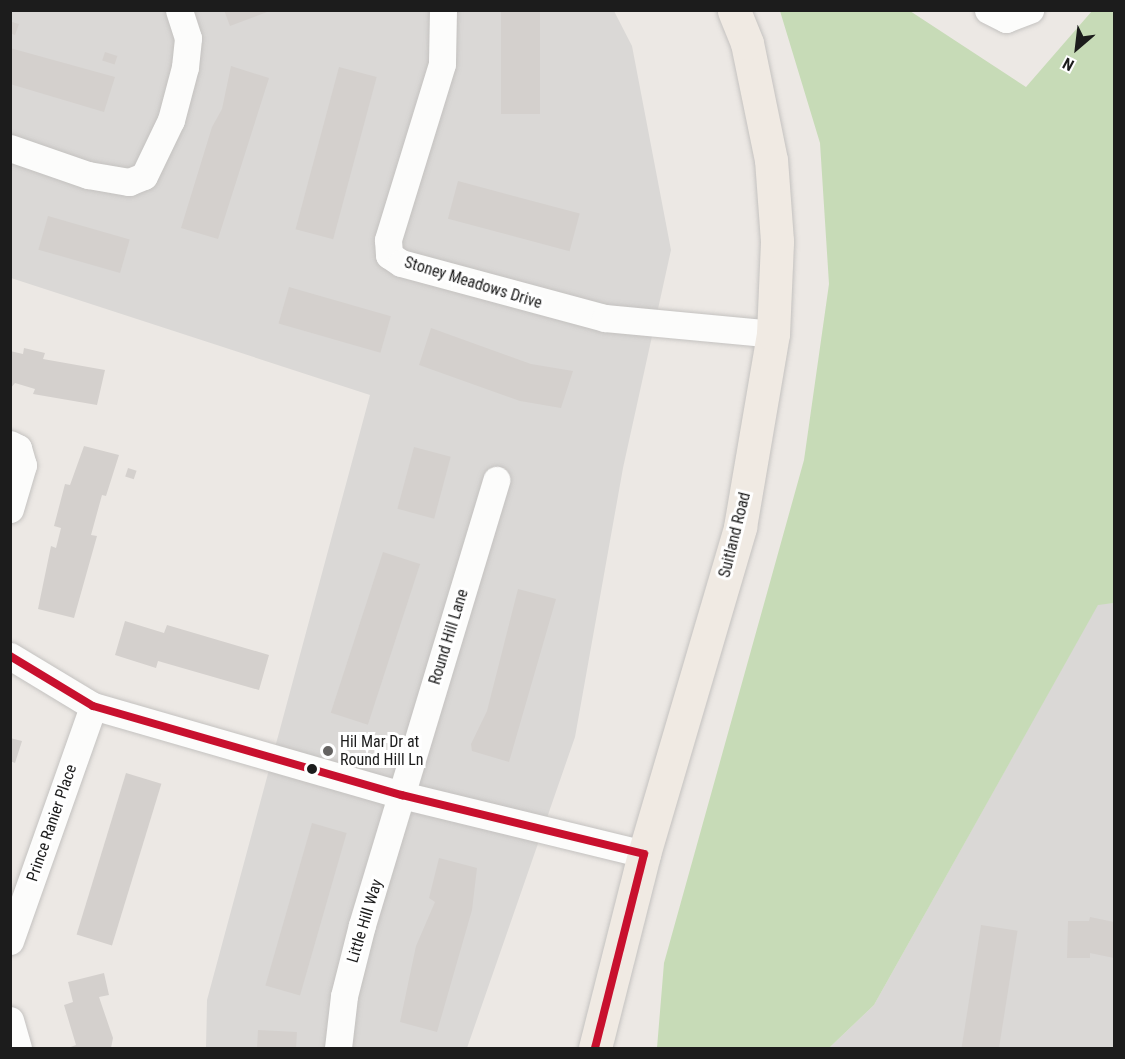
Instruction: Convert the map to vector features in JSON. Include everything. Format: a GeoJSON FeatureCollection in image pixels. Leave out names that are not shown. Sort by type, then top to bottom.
{"type":"FeatureCollection","features":[{"type":"Feature","properties":{"kind":"main road","name":"Suitland Road"},"geometry":{"type":"LineString","coordinates":[[595,1048],[644,854],[740,527],[773,334],[777,241],[771,160],[747,43],[734,10]]}},
{"type":"Feature","properties":{"kind":"street"},"geometry":{"type":"LineString","coordinates":[[10,148],[88,175],[129,182],[144,176],[171,120],[185,67],[188,38],[179,10]]}},
{"type":"Feature","properties":{"kind":"street","name":"Stoney Meadows Drive"},"geometry":{"type":"LineString","coordinates":[[443,10],[442,64],[388,240],[389,255],[401,263],[605,318],[773,334]]}},
{"type":"Feature","properties":{"kind":"street"},"geometry":{"type":"LineString","coordinates":[[988,10],[1006,19],[1030,10]]}},
{"type":"Feature","properties":{"kind":"street"},"geometry":{"type":"LineString","coordinates":[[10,444],[18,448],[23,465],[10,508]]}},
{"type":"Feature","properties":{"kind":"street","name":"Round Hill Lane"},"geometry":{"type":"LineString","coordinates":[[402,795],[496,480]]}},
{"type":"Feature","properties":{"kind":"street"},"geometry":{"type":"LineString","coordinates":[[10,656],[93,706],[402,795],[644,854]]}},
{"type":"Feature","properties":{"kind":"street","name":"Prince Ranier Place"},"geometry":{"type":"LineString","coordinates":[[10,941],[93,706]]}},
{"type":"Feature","properties":{"kind":"street","name":"Little Hill Way"},"geometry":{"type":"LineString","coordinates":[[338,1048],[344,996],[402,795]]}},
{"type":"Feature","properties":{"kind":"street"},"geometry":{"type":"LineString","coordinates":[[10,1020],[18,1048]]}},
{"type":"Feature","properties":{"kind":"shaded area"},"geometry":{"type":"Polygon","coordinates":[[[10,11],[614,11],[632,46],[671,250],[623,468],[575,737],[467,1048],[206,1048],[207,1000],[370,395],[11,278],[10,11]]]}},
{"type":"Feature","properties":{"kind":"shaded area"},"geometry":{"type":"Polygon","coordinates":[[[1114,603],[1114,1048],[829,1048],[874,1005],[1098,604],[1114,603]]]}},
{"type":"Feature","properties":{"kind":"green space"},"geometry":{"type":"Polygon","coordinates":[[[780,11],[910,11],[1026,87],[1092,11],[1114,11],[1114,603],[1098,605],[874,1005],[829,1048],[657,1048],[664,963],[804,460],[829,284],[820,143],[780,11]]]}},
{"type":"Feature","properties":{"kind":"building"},"geometry":{"type":"Polygon","coordinates":[[[224,10],[266,10],[267,12],[230,26],[224,10]]]}},
{"type":"Feature","properties":{"kind":"building"},"geometry":{"type":"Polygon","coordinates":[[[501,10],[540,10],[540,114],[501,114],[501,10]]]}},
{"type":"Feature","properties":{"kind":"building"},"geometry":{"type":"Polygon","coordinates":[[[12,22],[19,24],[15,35],[10,33],[12,22]]]}},
{"type":"Feature","properties":{"kind":"building"},"geometry":{"type":"Polygon","coordinates":[[[10,48],[115,77],[104,112],[10,84],[10,48]]]}},
{"type":"Feature","properties":{"kind":"building"},"geometry":{"type":"Polygon","coordinates":[[[105,52],[117,56],[115,65],[102,61],[105,52]]]}},
{"type":"Feature","properties":{"kind":"building"},"geometry":{"type":"Polygon","coordinates":[[[231,66],[269,78],[218,239],[181,228],[212,127],[222,109],[231,66]]]}},
{"type":"Feature","properties":{"kind":"building"},"geometry":{"type":"Polygon","coordinates":[[[339,67],[377,77],[333,239],[296,229],[339,67]]]}},
{"type":"Feature","properties":{"kind":"building"},"geometry":{"type":"Polygon","coordinates":[[[458,181],[580,214],[570,251],[448,219],[458,181]]]}},
{"type":"Feature","properties":{"kind":"building"},"geometry":{"type":"Polygon","coordinates":[[[48,216],[130,239],[120,273],[38,250],[48,216]]]}},
{"type":"Feature","properties":{"kind":"building"},"geometry":{"type":"Polygon","coordinates":[[[289,287],[391,316],[380,353],[279,324],[289,287]]]}},
{"type":"Feature","properties":{"kind":"building"},"geometry":{"type":"Polygon","coordinates":[[[431,328],[531,364],[573,371],[561,408],[520,401],[419,365],[431,328]]]}},
{"type":"Feature","properties":{"kind":"building"},"geometry":{"type":"Polygon","coordinates":[[[24,348],[45,353],[43,359],[105,370],[97,405],[33,394],[35,389],[15,383],[10,389],[10,351],[23,354],[24,348]]]}},
{"type":"Feature","properties":{"kind":"building"},"geometry":{"type":"Polygon","coordinates":[[[84,446],[119,455],[106,496],[102,495],[91,535],[97,536],[74,618],[38,609],[51,546],[56,548],[61,528],[54,526],[65,484],[70,485],[84,446]]]}},
{"type":"Feature","properties":{"kind":"building"},"geometry":{"type":"Polygon","coordinates":[[[414,447],[451,457],[434,519],[397,509],[414,447]]]}},
{"type":"Feature","properties":{"kind":"building"},"geometry":{"type":"Polygon","coordinates":[[[128,468],[137,471],[134,479],[125,477],[128,468]]]}},
{"type":"Feature","properties":{"kind":"building"},"geometry":{"type":"Polygon","coordinates":[[[383,552],[420,564],[368,725],[331,713],[383,552]]]}},
{"type":"Feature","properties":{"kind":"building"},"geometry":{"type":"Polygon","coordinates":[[[518,589],[556,599],[509,762],[472,751],[471,744],[487,711],[518,589]]]}},
{"type":"Feature","properties":{"kind":"building"},"geometry":{"type":"Polygon","coordinates":[[[125,621],[164,633],[167,625],[269,655],[259,690],[158,661],[156,668],[115,655],[125,621]]]}},
{"type":"Feature","properties":{"kind":"building"},"geometry":{"type":"Polygon","coordinates":[[[10,738],[22,741],[15,763],[10,761],[10,738]]]}},
{"type":"Feature","properties":{"kind":"building"},"geometry":{"type":"Polygon","coordinates":[[[126,773],[161,784],[112,945],[77,935],[126,773]]]}},
{"type":"Feature","properties":{"kind":"building"},"geometry":{"type":"Polygon","coordinates":[[[312,823],[347,833],[300,995],[265,985],[312,823]]]}},
{"type":"Feature","properties":{"kind":"building"},"geometry":{"type":"Polygon","coordinates":[[[439,858],[477,868],[472,910],[437,1032],[400,1022],[416,946],[435,902],[429,898],[439,858]]]}},
{"type":"Feature","properties":{"kind":"building"},"geometry":{"type":"Polygon","coordinates":[[[1090,917],[1114,922],[1114,958],[1090,953],[1090,958],[1067,958],[1068,921],[1089,921],[1090,917]]]}},
{"type":"Feature","properties":{"kind":"building"},"geometry":{"type":"Polygon","coordinates":[[[981,925],[1018,931],[999,1048],[962,1047],[981,925]]]}},
{"type":"Feature","properties":{"kind":"building"},"geometry":{"type":"Polygon","coordinates":[[[104,973],[109,995],[99,997],[113,1038],[111,1048],[68,1048],[76,1045],[64,1005],[73,1002],[68,982],[104,973]]]}},
{"type":"Feature","properties":{"kind":"building"},"geometry":{"type":"Polygon","coordinates":[[[258,1030],[297,1032],[296,1048],[257,1048],[258,1030]]]}},
{"type":"Feature","properties":{"kind":"transit line"},"geometry":{"type":"LineString","coordinates":[[10,656],[93,706],[402,795],[644,854]]}},
{"type":"Feature","properties":{"kind":"transit line"},"geometry":{"type":"LineString","coordinates":[[595,1048],[644,854]]}},
{"type":"Feature","properties":{"kind":"place","name":"Hil Mar Dr at Round Hill Ln"},"geometry":{"type":"Point","coordinates":[328,751]}}]}
